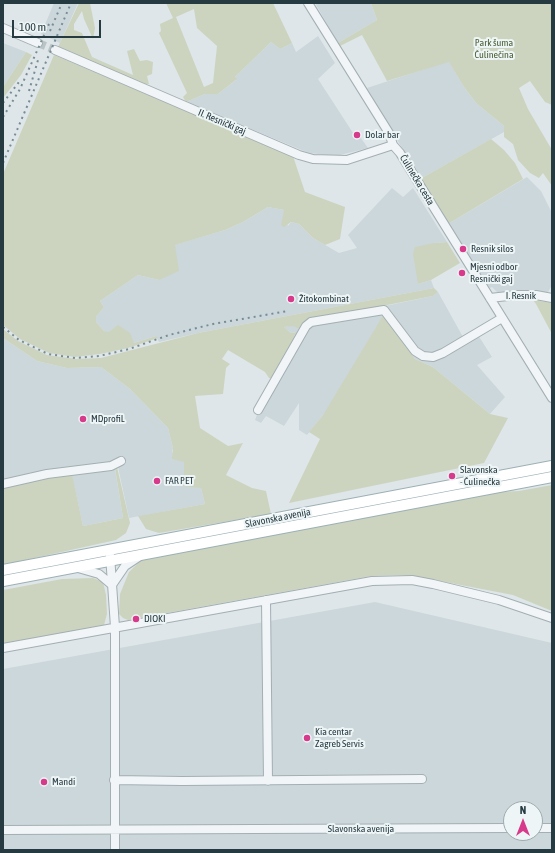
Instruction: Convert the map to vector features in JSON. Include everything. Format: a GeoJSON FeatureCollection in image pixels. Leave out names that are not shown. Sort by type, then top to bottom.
{"type":"FeatureCollection","features":[{"type":"Feature","properties":{"kind":"main road","name":"Slavonska avenija"},"geometry":{"type":"LineString","coordinates":[[3,570],[110,556],[552,466]]}},
{"type":"Feature","properties":{"kind":"main road","name":"Slavonska avenija"},"geometry":{"type":"LineString","coordinates":[[3,581],[78,568],[110,556],[142,555],[552,477]]}},
{"type":"Feature","properties":{"kind":"street","name":"Čulinečka cesta"},"geometry":{"type":"LineString","coordinates":[[308,3],[389,133],[393,145],[400,153],[552,398]]}},
{"type":"Feature","properties":{"kind":"street"},"geometry":{"type":"LineString","coordinates":[[3,28],[38,43]]}},
{"type":"Feature","properties":{"kind":"street","name":"II. Resnički gaj"},"geometry":{"type":"LineString","coordinates":[[55,50],[299,155],[313,159],[347,160],[393,145]]}},
{"type":"Feature","properties":{"kind":"street","name":"I. Resnik"},"geometry":{"type":"LineString","coordinates":[[490,298],[517,295],[536,295],[552,298]]}},
{"type":"Feature","properties":{"kind":"street"},"geometry":{"type":"LineString","coordinates":[[258,410],[306,326],[311,322],[384,310],[415,352],[423,356],[433,357],[444,354],[502,318]]}},
{"type":"Feature","properties":{"kind":"street"},"geometry":{"type":"LineString","coordinates":[[3,484],[47,474],[111,466],[121,461]]}},
{"type":"Feature","properties":{"kind":"street","name":"Slavonska avenija"},"geometry":{"type":"LineString","coordinates":[[78,568],[99,574],[112,585],[125,566],[142,555]]}},
{"type":"Feature","properties":{"kind":"street"},"geometry":{"type":"LineString","coordinates":[[110,556],[115,627],[115,850]]}},
{"type":"Feature","properties":{"kind":"street"},"geometry":{"type":"LineString","coordinates":[[3,648],[372,581],[386,580],[412,580],[520,606],[552,618]]}},
{"type":"Feature","properties":{"kind":"street"},"geometry":{"type":"LineString","coordinates":[[266,600],[268,781]]}},
{"type":"Feature","properties":{"kind":"street"},"geometry":{"type":"LineString","coordinates":[[114,780],[268,781],[422,779]]}},
{"type":"Feature","properties":{"kind":"street","name":"Slavonska avenija"},"geometry":{"type":"LineString","coordinates":[[3,830],[503,828]]}},
{"type":"Feature","properties":{"kind":"shaded area"},"geometry":{"type":"Polygon","coordinates":[[[54,3],[78,3],[60,43],[41,34],[54,3]]]}},
{"type":"Feature","properties":{"kind":"shaded area"},"geometry":{"type":"Polygon","coordinates":[[[315,3],[371,3],[377,20],[338,43],[315,3]]]}},
{"type":"Feature","properties":{"kind":"shaded area"},"geometry":{"type":"Polygon","coordinates":[[[318,36],[335,63],[318,79],[357,139],[360,137],[368,148],[336,156],[309,153],[186,102],[205,94],[218,94],[236,80],[235,77],[271,42],[280,49],[292,43],[296,52],[318,36]]]}},
{"type":"Feature","properties":{"kind":"shaded area"},"geometry":{"type":"Polygon","coordinates":[[[3,43],[26,52],[3,87],[3,43]]]}},
{"type":"Feature","properties":{"kind":"shaded area"},"geometry":{"type":"Polygon","coordinates":[[[449,61],[464,87],[476,103],[504,126],[504,132],[420,179],[367,88],[449,61]]]}},
{"type":"Feature","properties":{"kind":"shaded area"},"geometry":{"type":"Polygon","coordinates":[[[527,177],[541,191],[552,213],[552,285],[547,294],[536,292],[497,292],[492,287],[490,288],[448,224],[527,177]]]}},
{"type":"Feature","properties":{"kind":"shaded area"},"geometry":{"type":"Polygon","coordinates":[[[392,188],[403,197],[413,188],[447,242],[434,243],[418,284],[431,280],[434,288],[198,333],[159,342],[156,336],[134,343],[104,331],[96,322],[96,317],[104,307],[100,301],[138,275],[159,280],[174,245],[225,230],[243,222],[268,207],[284,210],[288,226],[291,222],[299,224],[313,238],[339,253],[357,248],[348,235],[392,188]]]}},
{"type":"Feature","properties":{"kind":"shaded area"},"geometry":{"type":"Polygon","coordinates":[[[438,292],[463,337],[478,335],[492,357],[477,365],[505,397],[490,414],[433,367],[415,359],[403,342],[323,415],[307,435],[299,430],[299,403],[284,426],[266,416],[261,423],[255,420],[257,415],[253,412],[274,379],[296,332],[291,333],[284,327],[433,296],[438,292]]]}},
{"type":"Feature","properties":{"kind":"shaded area"},"geometry":{"type":"Polygon","coordinates":[[[3,338],[37,361],[67,368],[101,367],[130,389],[168,428],[173,448],[172,452],[184,462],[184,477],[201,488],[205,504],[129,518],[118,467],[115,469],[123,518],[83,526],[70,467],[3,482],[3,338]]]}},
{"type":"Feature","properties":{"kind":"shaded area"},"geometry":{"type":"Polygon","coordinates":[[[375,602],[552,643],[552,850],[3,850],[3,669],[375,602]]]}},
{"type":"Feature","properties":{"kind":"green space"},"geometry":{"type":"Polygon","coordinates":[[[79,3],[90,3],[95,28],[93,39],[82,11],[74,24],[74,30],[82,33],[92,57],[133,75],[127,51],[134,49],[140,61],[147,60],[153,62],[152,74],[147,76],[149,84],[143,84],[58,47],[79,3]]]}},
{"type":"Feature","properties":{"kind":"green space"},"geometry":{"type":"Polygon","coordinates":[[[166,3],[273,3],[292,43],[280,49],[271,42],[235,77],[237,79],[218,94],[205,94],[186,102],[183,97],[187,93],[159,33],[161,31],[160,24],[173,18],[166,3]],[[194,9],[176,17],[204,87],[213,83],[217,46],[197,28],[194,9]]]}},
{"type":"Feature","properties":{"kind":"green space","name":"Park šuma Čulinečina"},"geometry":{"type":"Polygon","coordinates":[[[371,3],[552,3],[552,105],[545,102],[530,81],[519,88],[528,109],[552,150],[552,186],[543,173],[539,178],[530,173],[518,160],[513,144],[504,137],[504,126],[476,103],[464,87],[449,62],[387,81],[362,35],[340,46],[338,43],[377,20],[371,3]]]}},
{"type":"Feature","properties":{"kind":"green space"},"geometry":{"type":"Polygon","coordinates":[[[26,52],[32,55],[21,75],[3,98],[3,87],[26,52]]]}},
{"type":"Feature","properties":{"kind":"green space"},"geometry":{"type":"Polygon","coordinates":[[[54,55],[293,156],[305,192],[345,207],[340,239],[325,245],[313,238],[299,224],[291,222],[284,227],[281,225],[284,210],[268,207],[243,222],[225,230],[175,245],[179,271],[159,280],[138,275],[100,301],[104,307],[96,317],[96,322],[104,331],[109,332],[118,325],[130,333],[134,343],[156,336],[158,338],[128,348],[100,354],[75,357],[49,353],[20,339],[3,325],[3,174],[54,55]]]}},
{"type":"Feature","properties":{"kind":"green space"},"geometry":{"type":"Polygon","coordinates":[[[491,139],[504,150],[515,163],[523,179],[448,224],[420,179],[491,139]]]}},
{"type":"Feature","properties":{"kind":"green space"},"geometry":{"type":"Polygon","coordinates":[[[447,242],[460,263],[431,280],[418,284],[413,254],[415,247],[447,242]]]}},
{"type":"Feature","properties":{"kind":"green space"},"geometry":{"type":"Polygon","coordinates":[[[434,288],[438,292],[433,296],[311,320],[300,329],[293,326],[284,327],[291,333],[297,332],[294,336],[296,337],[274,379],[269,378],[265,372],[228,350],[222,359],[230,364],[226,368],[223,394],[195,396],[200,428],[228,446],[243,443],[226,475],[252,488],[266,491],[271,514],[159,533],[146,529],[138,516],[205,504],[201,488],[181,486],[184,477],[184,462],[172,459],[173,448],[168,428],[130,389],[101,367],[67,368],[37,361],[3,338],[3,329],[18,341],[47,355],[76,359],[101,358],[198,333],[434,288]]]}},
{"type":"Feature","properties":{"kind":"green space"},"geometry":{"type":"Polygon","coordinates":[[[533,300],[552,303],[552,334],[536,304],[533,300]]]}},
{"type":"Feature","properties":{"kind":"green space"},"geometry":{"type":"Polygon","coordinates":[[[384,314],[415,359],[433,367],[490,414],[508,418],[484,463],[289,503],[320,439],[309,432],[323,415],[384,314]]]}},
{"type":"Feature","properties":{"kind":"green space"},"geometry":{"type":"Polygon","coordinates":[[[117,467],[130,523],[126,533],[116,540],[3,565],[3,489],[49,477],[72,474],[83,526],[123,518],[115,468],[117,467]]]}},
{"type":"Feature","properties":{"kind":"green space"},"geometry":{"type":"Polygon","coordinates":[[[552,485],[552,611],[513,595],[419,577],[400,575],[371,576],[128,620],[119,614],[120,594],[129,572],[141,560],[499,492],[519,491],[552,485]]]}},
{"type":"Feature","properties":{"kind":"green space"},"geometry":{"type":"Polygon","coordinates":[[[93,578],[103,582],[106,595],[107,614],[104,625],[3,645],[3,590],[62,579],[93,578]]]}},
{"type":"Feature","properties":{"kind":"tunnel"},"geometry":{"type":"LineString","coordinates":[[38,43],[55,50]]}},
{"type":"Feature","properties":{"kind":"railway"},"geometry":{"type":"LineString","coordinates":[[50,31],[62,3]]}},
{"type":"Feature","properties":{"kind":"railway"},"geometry":{"type":"LineString","coordinates":[[3,163],[71,3]]}},
{"type":"Feature","properties":{"kind":"railway"},"geometry":{"type":"LineString","coordinates":[[3,117],[20,89],[49,24]]}},
{"type":"Feature","properties":{"kind":"railway"},"geometry":{"type":"LineString","coordinates":[[29,91],[38,60]]}},
{"type":"Feature","properties":{"kind":"railway"},"geometry":{"type":"LineString","coordinates":[[3,103],[19,82]]}},
{"type":"Feature","properties":{"kind":"railway"},"geometry":{"type":"LineString","coordinates":[[3,327],[19,340],[48,354],[75,358],[99,356],[129,349],[169,335],[213,324],[288,311]]}},
{"type":"Feature","properties":{"kind":"place","name":"Dolar bar"},"geometry":{"type":"Point","coordinates":[357,135]}},
{"type":"Feature","properties":{"kind":"place","name":"Resnik silos"},"geometry":{"type":"Point","coordinates":[463,249]}},
{"type":"Feature","properties":{"kind":"place","name":"Mjesni odbor Resnički gaj"},"geometry":{"type":"Point","coordinates":[462,273]}},
{"type":"Feature","properties":{"kind":"place","name":"Žitokombinat"},"geometry":{"type":"Point","coordinates":[291,299]}},
{"type":"Feature","properties":{"kind":"place","name":"MDprofiL"},"geometry":{"type":"Point","coordinates":[83,419]}},
{"type":"Feature","properties":{"kind":"place","name":"Slavonska - Čulinečka"},"geometry":{"type":"Point","coordinates":[452,476]}},
{"type":"Feature","properties":{"kind":"place","name":"FAR PET"},"geometry":{"type":"Point","coordinates":[157,481]}},
{"type":"Feature","properties":{"kind":"place","name":"DIOKI"},"geometry":{"type":"Point","coordinates":[136,619]}},
{"type":"Feature","properties":{"kind":"place","name":"Kia centar Zagreb Servis"},"geometry":{"type":"Point","coordinates":[307,738]}},
{"type":"Feature","properties":{"kind":"place","name":"Mandi"},"geometry":{"type":"Point","coordinates":[44,782]}}]}
